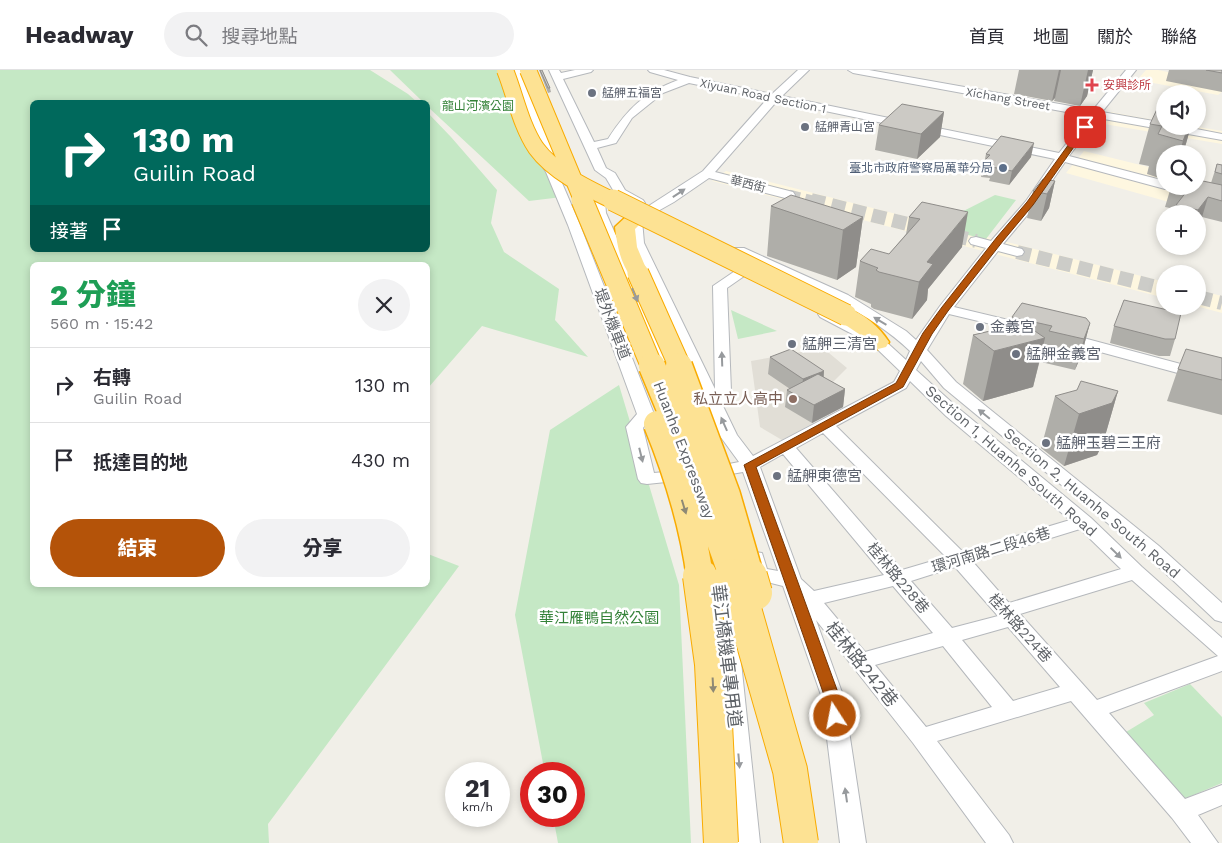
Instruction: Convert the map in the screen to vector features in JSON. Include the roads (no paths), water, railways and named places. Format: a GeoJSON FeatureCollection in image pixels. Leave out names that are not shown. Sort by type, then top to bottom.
{"type":"FeatureCollection","features":[{"type":"Feature","properties":{"kind":"highway"},"geometry":{"type":"LineString","coordinates":[[506,70],[532,142],[541,154],[572,178],[598,194],[619,202],[846,315],[867,329],[878,342]]}},
{"type":"Feature","properties":{"kind":"highway","name":"Huanhe Expressway"},"geometry":{"type":"LineString","coordinates":[[516,70],[667,449],[694,541],[712,664],[721,843]]}},
{"type":"Feature","properties":{"kind":"highway","name":"Huanhe Expressway"},"geometry":{"type":"LineString","coordinates":[[528,70],[690,460],[744,609],[790,770],[801,843]]}},
{"type":"Feature","properties":{"kind":"highway"},"geometry":{"type":"LineString","coordinates":[[537,70],[577,163],[586,176],[619,202]]}},
{"type":"Feature","properties":{"kind":"highway"},"geometry":{"type":"LineString","coordinates":[[644,214],[625,227],[627,248],[685,379],[727,495],[775,670],[790,770]]}},
{"type":"Feature","properties":{"kind":"street","name":"堤外機車道"},"geometry":{"type":"LineString","coordinates":[[506,70],[574,225],[646,415],[634,427],[647,479],[714,472]]}},
{"type":"Feature","properties":{"kind":"street","name":"堤外機車道"},"geometry":{"type":"LineString","coordinates":[[516,70],[550,157],[552,172]]}},
{"type":"Feature","properties":{"kind":"street"},"geometry":{"type":"LineString","coordinates":[[556,73],[588,70]]}},
{"type":"Feature","properties":{"kind":"street","name":"Xiyuan Road Section 1"},"geometry":{"type":"LineString","coordinates":[[653,70],[688,80],[1045,153],[1156,183]]}},
{"type":"Feature","properties":{"kind":"street"},"geometry":{"type":"LineString","coordinates":[[804,70],[774,98],[707,174],[644,214],[637,243],[729,436],[750,465],[833,698],[853,843]]}},
{"type":"Feature","properties":{"kind":"street","name":"Xichang Street"},"geometry":{"type":"LineString","coordinates":[[852,70],[1222,138]]}},
{"type":"Feature","properties":{"kind":"street"},"geometry":{"type":"LineString","coordinates":[[714,472],[750,465],[900,384],[918,350],[945,309],[994,246],[1030,204],[1094,115],[1131,70]]}},
{"type":"Feature","properties":{"kind":"street","name":"Section 1, Huanhe South Road"},"geometry":{"type":"LineString","coordinates":[[556,73],[601,170],[611,176],[620,192],[644,214],[743,272],[878,342],[952,412],[1084,522],[1135,572],[1222,650]]}},
{"type":"Feature","properties":{"kind":"street"},"geometry":{"type":"LineString","coordinates":[[590,147],[612,141],[628,116],[659,91],[688,80]]}},
{"type":"Feature","properties":{"kind":"street"},"geometry":{"type":"LineString","coordinates":[[601,170],[596,177],[600,213],[705,458],[714,472],[742,501],[758,573],[791,581]]}},
{"type":"Feature","properties":{"kind":"street","name":"華西街"},"geometry":{"type":"LineString","coordinates":[[707,174],[790,195]]}},
{"type":"Feature","properties":{"kind":"street","name":"Section 1, Huanhe South Road"},"geometry":{"type":"LineString","coordinates":[[599,201],[612,209],[644,214],[843,298],[901,334],[918,350]]}},
{"type":"Feature","properties":{"kind":"street"},"geometry":{"type":"LineString","coordinates":[[976,241],[1018,252]]}},
{"type":"Feature","properties":{"kind":"street"},"geometry":{"type":"LineString","coordinates":[[715,405],[723,391],[720,286],[743,272]]}},
{"type":"Feature","properties":{"kind":"street"},"geometry":{"type":"LineString","coordinates":[[945,309],[1099,346],[1222,380]]}},
{"type":"Feature","properties":{"kind":"street","name":"Section 2, Huanhe South Road"},"geometry":{"type":"LineString","coordinates":[[918,350],[950,386],[1152,550],[1222,615]]}},
{"type":"Feature","properties":{"kind":"street","name":"桂林路224巷"},"geometry":{"type":"LineString","coordinates":[[824,424],[959,559],[1181,811],[1205,843]]}},
{"type":"Feature","properties":{"kind":"street","name":"桂林路228巷"},"geometry":{"type":"LineString","coordinates":[[785,446],[948,637],[1009,712]]}},
{"type":"Feature","properties":{"kind":"street","name":"華江橋機車專用道"},"geometry":{"type":"LineString","coordinates":[[714,472],[703,506],[728,633],[747,843]]}},
{"type":"Feature","properties":{"kind":"street","name":"環河南路二段46巷"},"geometry":{"type":"LineString","coordinates":[[810,600],[898,578],[1084,522]]}},
{"type":"Feature","properties":{"kind":"street"},"geometry":{"type":"LineString","coordinates":[[860,661],[948,637],[1135,572]]}},
{"type":"Feature","properties":{"kind":"street","name":"桂林路242巷"},"geometry":{"type":"LineString","coordinates":[[791,581],[810,600],[921,737],[1000,843]]}},
{"type":"Feature","properties":{"kind":"street"},"geometry":{"type":"LineString","coordinates":[[1093,710],[1222,663]]}},
{"type":"Feature","properties":{"kind":"street"},"geometry":{"type":"LineString","coordinates":[[921,737],[1076,691]]}},
{"type":"Feature","properties":{"kind":"street"},"geometry":{"type":"LineString","coordinates":[[1181,811],[1222,794]]}},
{"type":"Feature","properties":{"kind":"tunnel"},"geometry":{"type":"LineString","coordinates":[[789,195],[816,202]]}},
{"type":"Feature","properties":{"kind":"tunnel"},"geometry":{"type":"LineString","coordinates":[[811,200],[976,241]]}},
{"type":"Feature","properties":{"kind":"tunnel"},"geometry":{"type":"LineString","coordinates":[[1017,252],[1156,287]]}},
{"type":"Feature","properties":{"kind":"tunnel"},"geometry":{"type":"LineString","coordinates":[[1206,299],[1222,303]]}},
{"type":"Feature","properties":{"kind":"place","name":"安興診所"},"geometry":{"type":"Point","coordinates":[1092,85]}},
{"type":"Feature","properties":{"kind":"place","name":"艋舺五福宮"},"geometry":{"type":"Point","coordinates":[592,93]}},
{"type":"Feature","properties":{"kind":"place","name":"艋舺青山宮"},"geometry":{"type":"Point","coordinates":[805,127]}},
{"type":"Feature","properties":{"kind":"place","name":"臺北市政府警察局萬華分局"},"geometry":{"type":"Point","coordinates":[1003,168]}},
{"type":"Feature","properties":{"kind":"place","name":"金義宮"},"geometry":{"type":"Point","coordinates":[980,327]}},
{"type":"Feature","properties":{"kind":"place","name":"艋舺三清宮"},"geometry":{"type":"Point","coordinates":[792,344]}},
{"type":"Feature","properties":{"kind":"place","name":"艋舺金義宮"},"geometry":{"type":"Point","coordinates":[1016,354]}},
{"type":"Feature","properties":{"kind":"place","name":"私立立人高中"},"geometry":{"type":"Point","coordinates":[793,399]}},
{"type":"Feature","properties":{"kind":"place","name":"艋舺玉碧三王府"},"geometry":{"type":"Point","coordinates":[1046,443]}},
{"type":"Feature","properties":{"kind":"place","name":"艋舺東德宮"},"geometry":{"type":"Point","coordinates":[777,476]}},
{"type":"Feature","properties":{"kind":"park label","name":"龍山河濱公園"},"geometry":{"type":"Point","coordinates":[478,106]}},
{"type":"Feature","properties":{"kind":"park label","name":"華江雁鴨自然公園"},"geometry":{"type":"Point","coordinates":[599,618]}}]}
